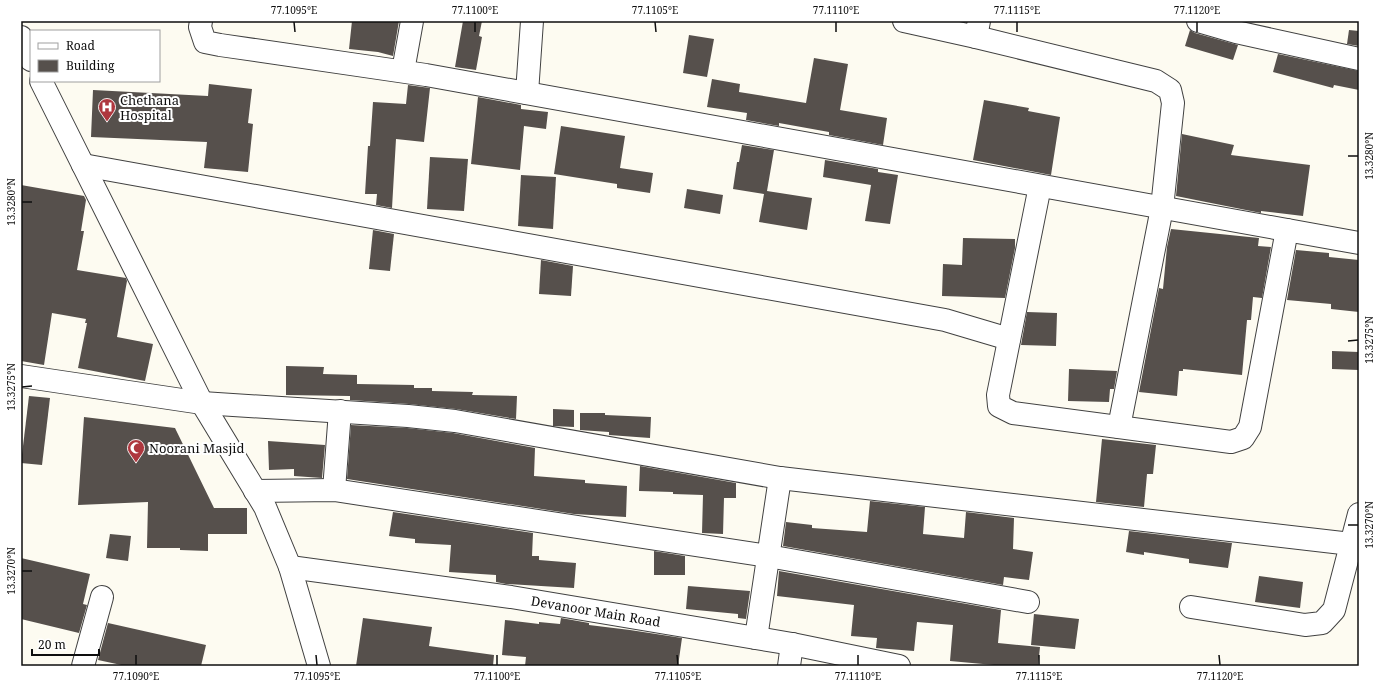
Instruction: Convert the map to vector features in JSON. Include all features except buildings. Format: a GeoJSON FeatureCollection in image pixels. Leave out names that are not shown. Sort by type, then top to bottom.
{"type":"FeatureCollection","features":[{"type":"Feature","properties":{"kind":"street"},"geometry":{"type":"LineString","coordinates":[[201,21],[200,27],[205,42],[403,71],[1359,243]]}},
{"type":"Feature","properties":{"kind":"street"},"geometry":{"type":"LineString","coordinates":[[403,71],[412,21]]}},
{"type":"Feature","properties":{"kind":"street"},"geometry":{"type":"LineString","coordinates":[[528,93],[532,21]]}},
{"type":"Feature","properties":{"kind":"street"},"geometry":{"type":"LineString","coordinates":[[904,21],[977,29],[1156,81],[1170,90],[1173,103],[1162,208],[1119,428]]}},
{"type":"Feature","properties":{"kind":"street"},"geometry":{"type":"LineString","coordinates":[[1198,21],[1236,32],[1359,59]]}},
{"type":"Feature","properties":{"kind":"street"},"geometry":{"type":"LineString","coordinates":[[21,37],[30,58]]}},
{"type":"Feature","properties":{"kind":"street"},"geometry":{"type":"LineString","coordinates":[[41,82],[202,403],[265,507],[290,567],[319,666]]}},
{"type":"Feature","properties":{"kind":"street"},"geometry":{"type":"LineString","coordinates":[[83,165],[945,320],[1009,339]]}},
{"type":"Feature","properties":{"kind":"street"},"geometry":{"type":"LineString","coordinates":[[1040,186],[998,395],[999,406],[1013,413],[1231,442],[1243,438],[1250,427],[1288,230]]}},
{"type":"Feature","properties":{"kind":"street"},"geometry":{"type":"LineString","coordinates":[[21,376],[202,403],[408,416],[455,421],[780,478],[1351,544]]}},
{"type":"Feature","properties":{"kind":"street"},"geometry":{"type":"LineString","coordinates":[[334,490],[340,412]]}},
{"type":"Feature","properties":{"kind":"street"},"geometry":{"type":"LineString","coordinates":[[756,638],[780,478]]}},
{"type":"Feature","properties":{"kind":"street"},"geometry":{"type":"LineString","coordinates":[[255,491],[334,490],[768,556],[1028,602]]}},
{"type":"Feature","properties":{"kind":"street"},"geometry":{"type":"LineString","coordinates":[[1191,607],[1304,625],[1322,623],[1334,610],[1359,514]]}},
{"type":"Feature","properties":{"kind":"street","name":"Devanoor Main Road"},"geometry":{"type":"LineString","coordinates":[[290,567],[511,597],[792,644],[899,666]]}},
{"type":"Feature","properties":{"kind":"street"},"geometry":{"type":"LineString","coordinates":[[83,666],[102,597]]}},
{"type":"Feature","properties":{"kind":"street"},"geometry":{"type":"LineString","coordinates":[[789,666],[792,644]]}},
{"type":"Feature","properties":{"kind":"place","name":"Chethana Hospital"},"geometry":{"type":"Point","coordinates":[107,122]}},
{"type":"Feature","properties":{"kind":"place","name":"Noorani Masjid"},"geometry":{"type":"Point","coordinates":[136,463]}}]}
